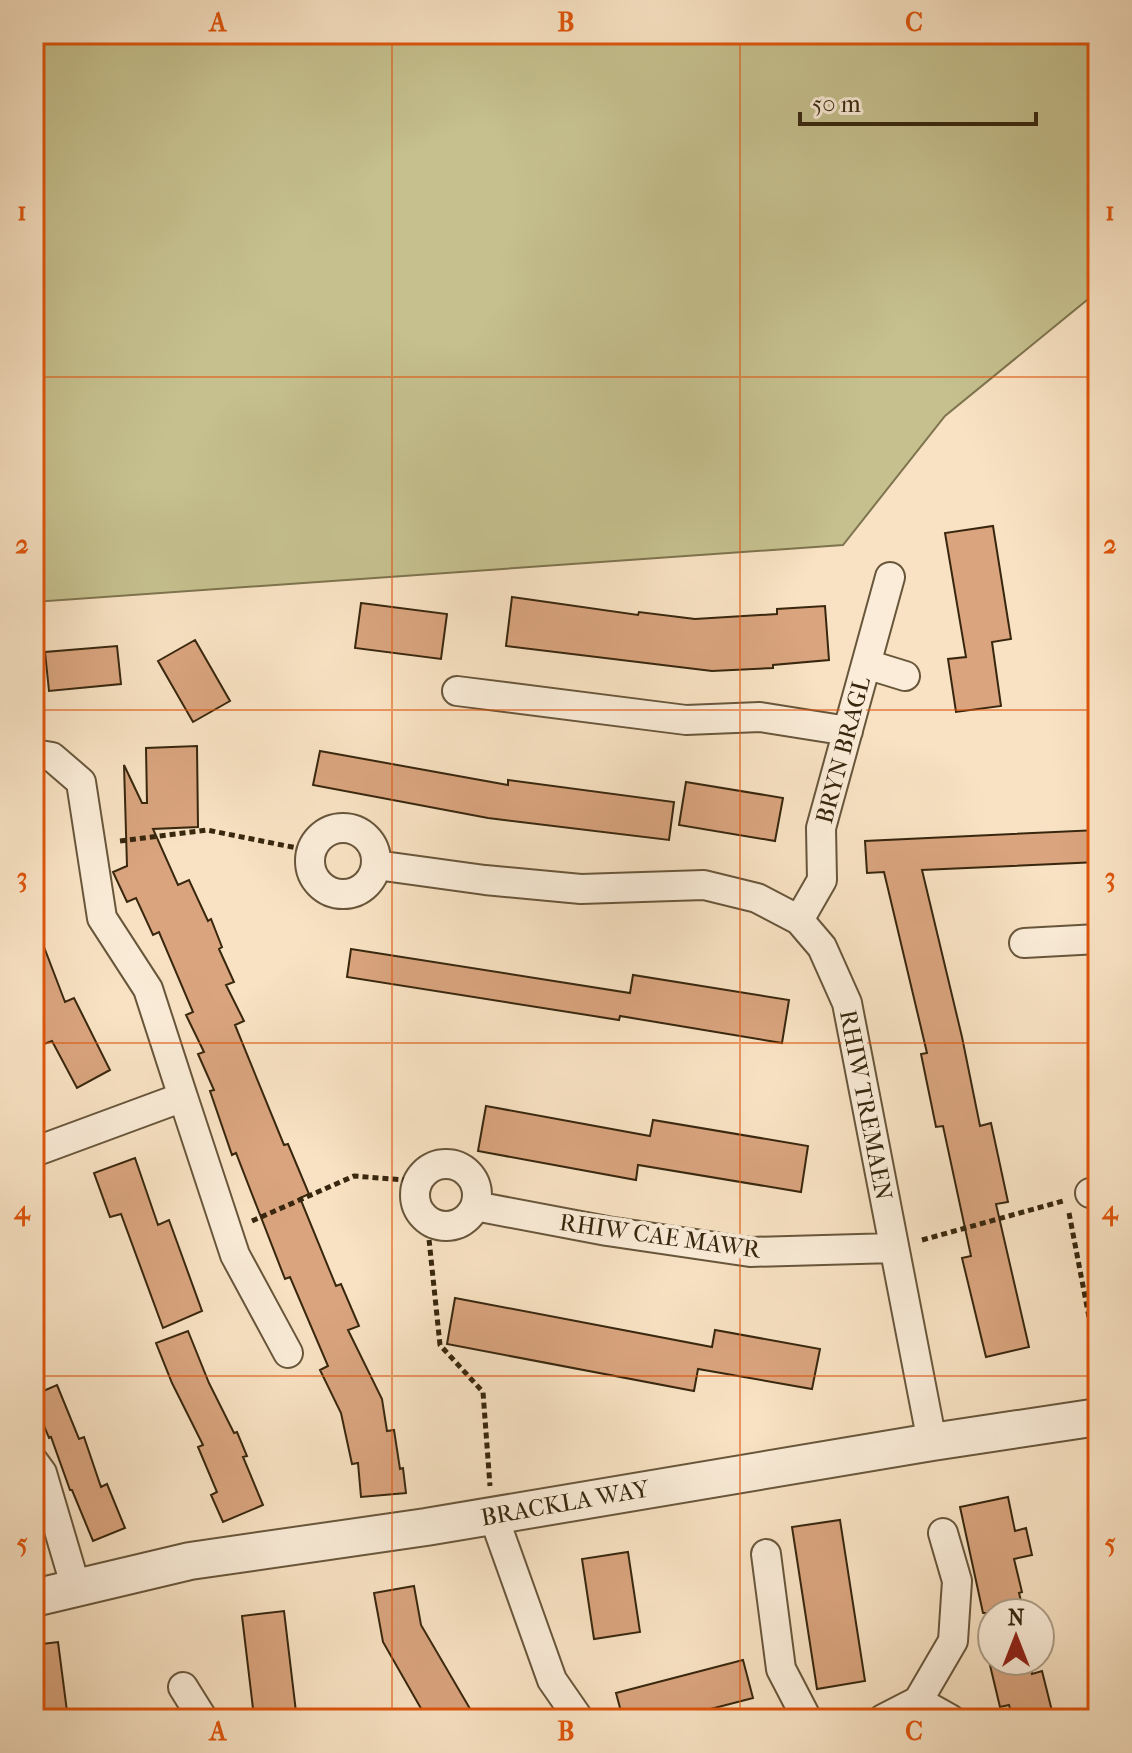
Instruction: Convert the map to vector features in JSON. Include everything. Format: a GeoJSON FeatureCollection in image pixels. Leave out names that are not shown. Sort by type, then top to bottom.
{"type":"FeatureCollection","features":[{"type":"Feature","properties":{"kind":"street","name":"BRYN BRAGL"},"geometry":{"type":"LineString","coordinates":[[799,920],[822,880],[821,828],[890,577]]}},
{"type":"Feature","properties":{"kind":"street"},"geometry":{"type":"LineString","coordinates":[[866,664],[905,676]]}},
{"type":"Feature","properties":{"kind":"street"},"geometry":{"type":"LineString","coordinates":[[457,691],[686,720],[760,717],[848,731]]}},
{"type":"Feature","properties":{"kind":"street"},"geometry":{"type":"LineString","coordinates":[[34,754],[52,757],[81,782],[102,918],[148,989],[235,1255],[288,1353]]}},
{"type":"Feature","properties":{"kind":"street"},"geometry":{"type":"LineString","coordinates":[[347,828],[358,832],[371,843],[376,853],[376,865],[367,885],[350,894],[339,894],[319,884],[312,874],[312,851],[325,834],[347,828]]}},
{"type":"Feature","properties":{"kind":"street","name":"RHIW TREMAEN"},"geometry":{"type":"LineString","coordinates":[[376,865],[581,889],[704,885],[757,898],[799,920],[822,947],[847,1003],[932,1442]]}},
{"type":"Feature","properties":{"kind":"street"},"geometry":{"type":"LineString","coordinates":[[1024,943],[1098,939]]}},
{"type":"Feature","properties":{"kind":"street"},"geometry":{"type":"LineString","coordinates":[[34,1152],[183,1097]]}},
{"type":"Feature","properties":{"kind":"street"},"geometry":{"type":"LineString","coordinates":[[440,1164],[462,1167],[478,1191],[475,1206],[465,1220],[455,1225],[437,1225],[427,1220],[415,1203],[418,1181],[430,1168],[440,1164]]}},
{"type":"Feature","properties":{"kind":"street","name":"RHIW CAE MAWR"},"geometry":{"type":"LineString","coordinates":[[475,1206],[607,1231],[750,1252],[894,1248]]}},
{"type":"Feature","properties":{"kind":"street","name":"BRACKLA WAY"},"geometry":{"type":"LineString","coordinates":[[34,1598],[190,1561],[426,1527],[1098,1417]]}},
{"type":"Feature","properties":{"kind":"street"},"geometry":{"type":"LineString","coordinates":[[34,1462],[42,1473],[76,1588]]}},
{"type":"Feature","properties":{"kind":"street"},"geometry":{"type":"LineString","coordinates":[[493,1515],[552,1680],[579,1719]]}},
{"type":"Feature","properties":{"kind":"street"},"geometry":{"type":"LineString","coordinates":[[883,1719],[918,1701],[953,1641],[957,1581],[943,1533]]}},
{"type":"Feature","properties":{"kind":"street"},"geometry":{"type":"LineString","coordinates":[[766,1554],[781,1669],[807,1719]]}},
{"type":"Feature","properties":{"kind":"street"},"geometry":{"type":"LineString","coordinates":[[183,1687],[203,1719]]}},
{"type":"Feature","properties":{"kind":"street"},"geometry":{"type":"LineString","coordinates":[[918,1701],[950,1719]]}},
{"type":"Feature","properties":{"kind":"path"},"geometry":{"type":"LineString","coordinates":[[91,845],[207,830],[312,851]]}},
{"type":"Feature","properties":{"kind":"path"},"geometry":{"type":"LineString","coordinates":[[228,1232],[354,1176],[418,1181]]}},
{"type":"Feature","properties":{"kind":"path"},"geometry":{"type":"LineString","coordinates":[[894,1248],[1066,1200],[1098,1364]]}},
{"type":"Feature","properties":{"kind":"path"},"geometry":{"type":"LineString","coordinates":[[427,1220],[440,1345],[483,1392],[493,1515]]}},
{"type":"Feature","properties":{"kind":"shaded area"},"geometry":{"type":"Polygon","coordinates":[[[34,34],[1098,34],[1098,291],[945,416],[843,545],[34,602],[34,34]]]}},
{"type":"Feature","properties":{"kind":"building"},"geometry":{"type":"Polygon","coordinates":[[[993,526],[1011,639],[992,642],[1001,706],[956,712],[948,659],[966,657],[945,533],[993,526]]]}},
{"type":"Feature","properties":{"kind":"building"},"geometry":{"type":"Polygon","coordinates":[[[512,597],[638,615],[639,612],[695,619],[777,614],[777,609],[825,606],[829,660],[773,665],[773,668],[712,671],[506,646],[512,597]]]}},
{"type":"Feature","properties":{"kind":"building"},"geometry":{"type":"Polygon","coordinates":[[[361,603],[447,614],[441,659],[355,648],[361,603]]]}},
{"type":"Feature","properties":{"kind":"building"},"geometry":{"type":"Polygon","coordinates":[[[195,640],[230,701],[193,722],[158,661],[195,640]]]}},
{"type":"Feature","properties":{"kind":"building"},"geometry":{"type":"Polygon","coordinates":[[[117,646],[121,684],[49,691],[45,652],[117,646]]]}},
{"type":"Feature","properties":{"kind":"building"},"geometry":{"type":"Polygon","coordinates":[[[197,746],[198,827],[153,829],[178,885],[189,880],[208,921],[211,919],[222,947],[219,949],[234,982],[226,985],[244,1021],[235,1025],[284,1145],[288,1144],[309,1194],[300,1198],[336,1286],[341,1284],[359,1326],[348,1330],[382,1399],[387,1431],[394,1430],[406,1493],[361,1497],[358,1463],[352,1464],[341,1413],[320,1370],[328,1366],[290,1277],[285,1279],[236,1153],[232,1155],[210,1091],[214,1090],[198,1054],[204,1052],[186,1015],[193,1012],[159,932],[153,935],[136,898],[127,902],[113,872],[127,866],[124,765],[142,803],[147,803],[146,748],[197,746]]]}},
{"type":"Feature","properties":{"kind":"building"},"geometry":{"type":"Polygon","coordinates":[[[320,751],[508,785],[508,780],[674,802],[669,840],[488,818],[313,785],[320,751]]]}},
{"type":"Feature","properties":{"kind":"building"},"geometry":{"type":"Polygon","coordinates":[[[686,782],[783,798],[775,841],[679,825],[686,782]]]}},
{"type":"Feature","properties":{"kind":"building"},"geometry":{"type":"Polygon","coordinates":[[[1098,830],[1098,862],[922,870],[980,1126],[991,1123],[1008,1202],[996,1204],[1029,1347],[986,1357],[962,1258],[971,1256],[943,1126],[936,1127],[921,1054],[927,1053],[884,872],[867,873],[865,841],[1098,830]]]}},
{"type":"Feature","properties":{"kind":"building"},"geometry":{"type":"Polygon","coordinates":[[[36,926],[65,1002],[74,998],[110,1070],[77,1088],[52,1041],[44,1044],[34,1023],[36,926]]]}},
{"type":"Feature","properties":{"kind":"building"},"geometry":{"type":"Polygon","coordinates":[[[351,949],[630,993],[633,975],[789,1000],[782,1043],[347,977],[351,949]]]}},
{"type":"Feature","properties":{"kind":"building"},"geometry":{"type":"Polygon","coordinates":[[[486,1106],[650,1136],[653,1120],[808,1146],[801,1192],[638,1165],[636,1180],[478,1151],[486,1106]]]}},
{"type":"Feature","properties":{"kind":"building"},"geometry":{"type":"Polygon","coordinates":[[[135,1158],[158,1225],[169,1220],[202,1311],[163,1328],[121,1214],[110,1217],[94,1173],[135,1158]]]}},
{"type":"Feature","properties":{"kind":"building"},"geometry":{"type":"Polygon","coordinates":[[[455,1298],[712,1347],[715,1330],[820,1349],[812,1389],[698,1369],[694,1391],[447,1344],[455,1298]]]}},
{"type":"Feature","properties":{"kind":"building"},"geometry":{"type":"Polygon","coordinates":[[[188,1331],[209,1383],[234,1433],[237,1432],[247,1456],[243,1457],[263,1505],[223,1522],[211,1495],[217,1492],[198,1447],[203,1445],[156,1343],[188,1331]]]}},
{"type":"Feature","properties":{"kind":"building"},"geometry":{"type":"Polygon","coordinates":[[[57,1385],[79,1439],[84,1437],[101,1487],[107,1484],[125,1528],[93,1541],[34,1402],[34,1395],[57,1385]]]}},
{"type":"Feature","properties":{"kind":"building"},"geometry":{"type":"Polygon","coordinates":[[[1008,1497],[1015,1531],[1026,1528],[1032,1555],[1014,1559],[1022,1592],[1019,1593],[1020,1597],[980,1597],[960,1507],[1008,1497]]]}},
{"type":"Feature","properties":{"kind":"building"},"geometry":{"type":"Polygon","coordinates":[[[840,1520],[865,1681],[817,1689],[792,1527],[840,1520]]]}},
{"type":"Feature","properties":{"kind":"building"},"geometry":{"type":"Polygon","coordinates":[[[628,1552],[640,1632],[594,1639],[582,1559],[628,1552]]]}},
{"type":"Feature","properties":{"kind":"building"},"geometry":{"type":"Polygon","coordinates":[[[414,1586],[421,1625],[476,1719],[427,1719],[383,1642],[374,1593],[414,1586]]]}},
{"type":"Feature","properties":{"kind":"building"},"geometry":{"type":"Polygon","coordinates":[[[284,1611],[296,1712],[254,1717],[242,1616],[284,1611]]]}},
{"type":"Feature","properties":{"kind":"building"},"geometry":{"type":"Polygon","coordinates":[[[58,1642],[68,1719],[34,1719],[34,1645],[58,1642]]]}},
{"type":"Feature","properties":{"kind":"building"},"geometry":{"type":"Polygon","coordinates":[[[743,1660],[753,1698],[672,1719],[623,1719],[616,1693],[743,1660]]]}},
{"type":"Feature","properties":{"kind":"building"},"geometry":{"type":"Polygon","coordinates":[[[993,1677],[1044,1677],[1054,1719],[1013,1719],[1009,1705],[1000,1707],[993,1677]]]}}]}
